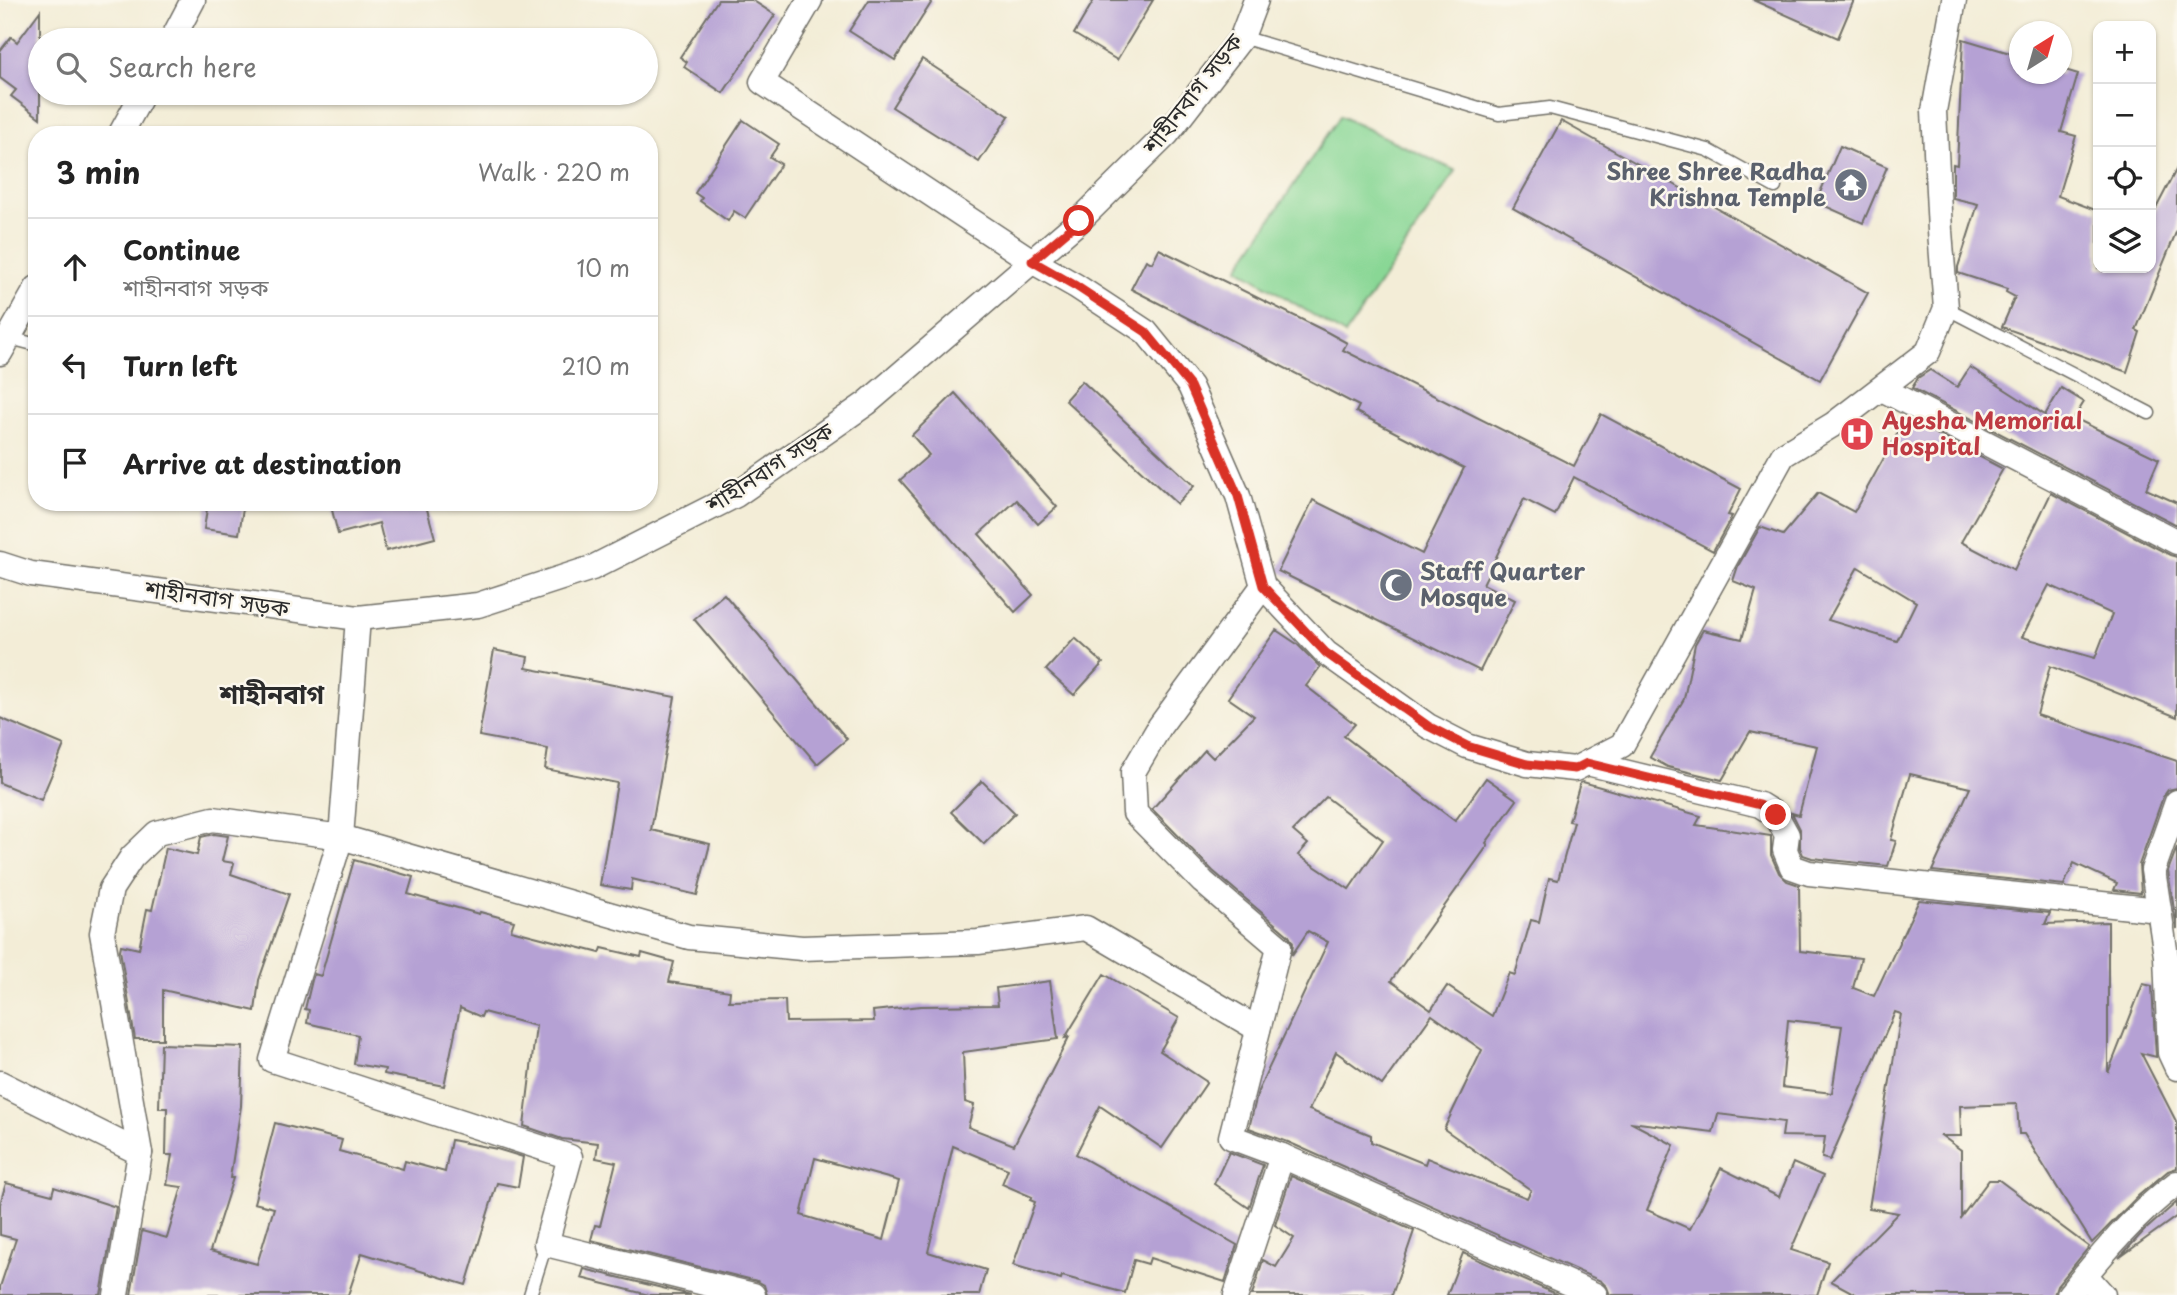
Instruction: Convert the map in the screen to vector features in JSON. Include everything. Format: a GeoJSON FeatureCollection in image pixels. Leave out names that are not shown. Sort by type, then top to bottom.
{"type":"FeatureCollection","features":[{"type":"Feature","properties":{"kind":"street"},"geometry":{"type":"LineString","coordinates":[[179,28],[194,0]]}},
{"type":"Feature","properties":{"kind":"street"},"geometry":{"type":"LineString","coordinates":[[810,0],[762,82],[1032,261],[1146,332],[1190,386],[1238,496],[1263,586],[1326,653],[1428,726],[1467,746],[1527,764],[1575,769],[1622,745],[1783,455],[1834,424],[1928,352],[1947,308],[1934,111],[1954,0]]}},
{"type":"Feature","properties":{"kind":"street","name":"শাহীনবাগ সড়ক"},"geometry":{"type":"LineString","coordinates":[[0,564],[31,574],[358,618],[478,606],[592,568],[736,495],[867,403],[1079,221],[1167,134],[1242,37],[1256,0]]}},
{"type":"Feature","properties":{"kind":"street"},"geometry":{"type":"LineString","coordinates":[[125,126],[136,105]]}},
{"type":"Feature","properties":{"kind":"street"},"geometry":{"type":"LineString","coordinates":[[5,345],[28,304]]}},
{"type":"Feature","properties":{"kind":"street"},"geometry":{"type":"LineString","coordinates":[[1882,389],[2177,542]]}},
{"type":"Feature","properties":{"kind":"street"},"geometry":{"type":"LineString","coordinates":[[1263,586],[1160,726],[1133,772],[1135,813],[1203,882],[1279,947],[1231,1137],[1282,1156],[1583,1293]]}},
{"type":"Feature","properties":{"kind":"street"},"geometry":{"type":"LineString","coordinates":[[358,618],[341,837],[272,1060],[570,1157],[546,1244],[753,1295]]}},
{"type":"Feature","properties":{"kind":"street"},"geometry":{"type":"LineString","coordinates":[[1587,763],[1760,805],[1776,815],[1787,835],[1785,849],[1792,867],[1809,873],[2165,916]]}},
{"type":"Feature","properties":{"kind":"street"},"geometry":{"type":"LineString","coordinates":[[2177,802],[2153,870],[2165,916],[2170,1053],[2177,1068]]}},
{"type":"Feature","properties":{"kind":"street"},"geometry":{"type":"LineString","coordinates":[[116,1295],[140,1153],[103,933],[111,889],[132,857],[157,833],[213,819],[341,837],[689,937],[802,948],[978,942],[1086,928],[1258,1029]]}},
{"type":"Feature","properties":{"kind":"street"},"geometry":{"type":"LineString","coordinates":[[0,1083],[140,1153]]}},
{"type":"Feature","properties":{"kind":"street"},"geometry":{"type":"LineString","coordinates":[[1236,1295],[1282,1156]]}},
{"type":"Feature","properties":{"kind":"street"},"geometry":{"type":"LineString","coordinates":[[2069,1295],[2156,1198],[2177,1182]]}},
{"type":"Feature","properties":{"kind":"street"},"geometry":{"type":"LineString","coordinates":[[2085,1275],[2103,1295]]}},
{"type":"Feature","properties":{"kind":"lane"},"geometry":{"type":"LineString","coordinates":[[1242,37],[1499,114],[1550,108],[1708,150],[1775,187]]}},
{"type":"Feature","properties":{"kind":"lane"},"geometry":{"type":"LineString","coordinates":[[1947,308],[2149,413]]}},
{"type":"Feature","properties":{"kind":"lane"},"geometry":{"type":"LineString","coordinates":[[5,345],[28,345]]}},
{"type":"Feature","properties":{"kind":"lane"},"geometry":{"type":"LineString","coordinates":[[530,1295],[546,1244]]}},
{"type":"Feature","properties":{"kind":"green space"},"geometry":{"type":"Polygon","coordinates":[[[1340,116],[1456,171],[1345,335],[1238,268],[1340,116]]]}},
{"type":"Feature","properties":{"kind":"building"},"geometry":{"type":"Polygon","coordinates":[[[718,0],[752,0],[775,15],[723,93],[684,67],[687,62],[680,57],[718,0]]]}},
{"type":"Feature","properties":{"kind":"building"},"geometry":{"type":"Polygon","coordinates":[[[869,0],[933,0],[895,60],[849,31],[869,0]]]}},
{"type":"Feature","properties":{"kind":"building"},"geometry":{"type":"Polygon","coordinates":[[[1094,0],[1153,0],[1117,60],[1074,34],[1094,0]]]}},
{"type":"Feature","properties":{"kind":"building"},"geometry":{"type":"Polygon","coordinates":[[[1753,0],[1854,0],[1838,38],[1753,0]]]}},
{"type":"Feature","properties":{"kind":"building"},"geometry":{"type":"Polygon","coordinates":[[[40,11],[40,28],[28,28],[28,105],[40,105],[40,118],[11,96],[16,90],[0,78],[0,51],[11,37],[17,42],[40,11]]]}},
{"type":"Feature","properties":{"kind":"building"},"geometry":{"type":"Polygon","coordinates":[[[1963,39],[2009,53],[2009,84],[2072,84],[2072,72],[2078,74],[2061,132],[2076,136],[2058,196],[2093,209],[2093,273],[2156,273],[2156,208],[2177,168],[2177,230],[2136,330],[2140,332],[2127,372],[2002,327],[2015,297],[2006,292],[2007,289],[1958,273],[1978,204],[1953,198],[1953,164],[1957,165],[1963,39]]]}},
{"type":"Feature","properties":{"kind":"building"},"geometry":{"type":"Polygon","coordinates":[[[922,59],[1009,116],[979,162],[892,107],[922,59]]]}},
{"type":"Feature","properties":{"kind":"building"},"geometry":{"type":"Polygon","coordinates":[[[743,120],[779,144],[770,157],[781,164],[745,218],[734,211],[728,221],[700,201],[702,198],[695,193],[743,120]]]}},
{"type":"Feature","properties":{"kind":"building"},"geometry":{"type":"Polygon","coordinates":[[[1561,121],[1868,293],[1820,380],[1513,208],[1561,121]]]}},
{"type":"Feature","properties":{"kind":"building","name":"Shree Shree Radha Krishna Temple"},"geometry":{"type":"Polygon","coordinates":[[[1840,146],[1887,167],[1863,223],[1816,202],[1840,146]]]}},
{"type":"Feature","properties":{"kind":"building"},"geometry":{"type":"Polygon","coordinates":[[[1159,249],[1327,332],[1347,343],[1343,350],[1574,466],[1601,414],[1741,489],[1728,515],[1732,516],[1713,551],[1574,477],[1555,515],[1524,499],[1483,584],[1515,600],[1480,671],[1278,571],[1313,500],[1422,554],[1464,468],[1356,412],[1359,406],[1131,289],[1146,260],[1152,263],[1159,249]]]}},
{"type":"Feature","properties":{"kind":"building"},"geometry":{"type":"Polygon","coordinates":[[[1970,367],[2045,415],[2061,388],[2084,402],[2074,418],[2159,459],[2146,489],[2177,503],[2177,525],[1912,388],[1918,378],[1930,370],[1957,387],[1970,367]]]}},
{"type":"Feature","properties":{"kind":"building"},"geometry":{"type":"Polygon","coordinates":[[[1082,381],[1194,486],[1177,504],[1065,400],[1082,381]]]}},
{"type":"Feature","properties":{"kind":"building"},"geometry":{"type":"Polygon","coordinates":[[[955,393],[1057,507],[1038,524],[1017,500],[979,534],[1033,595],[1015,612],[900,480],[929,455],[912,435],[955,393]]]}},
{"type":"Feature","properties":{"kind":"building"},"geometry":{"type":"Polygon","coordinates":[[[1906,418],[2003,469],[1961,542],[2014,570],[2051,493],[2177,557],[2177,717],[2050,666],[2037,715],[2177,761],[2177,788],[2168,790],[2163,797],[2139,865],[2141,893],[2114,890],[2117,883],[2074,863],[2064,885],[1932,871],[1970,788],[1910,774],[1891,840],[1896,841],[1888,866],[1803,855],[1800,848],[1800,829],[1792,813],[1799,815],[1817,746],[1750,732],[1722,780],[1668,767],[1650,757],[1684,699],[1695,644],[1703,630],[1742,639],[1756,590],[1733,581],[1738,566],[1760,527],[1783,535],[1818,493],[1854,512],[1906,418]],[[1858,567],[1828,620],[1897,641],[1916,602],[1858,567]],[[2049,585],[2022,637],[2095,658],[2112,614],[2049,585]]]}},
{"type":"Feature","properties":{"kind":"building"},"geometry":{"type":"Polygon","coordinates":[[[207,511],[243,511],[239,534],[204,529],[207,511]]]}},
{"type":"Feature","properties":{"kind":"building"},"geometry":{"type":"Polygon","coordinates":[[[332,511],[428,511],[435,538],[386,551],[379,523],[338,534],[332,511]]]}},
{"type":"Feature","properties":{"kind":"building"},"geometry":{"type":"Polygon","coordinates":[[[724,594],[847,739],[817,764],[694,619],[724,594]]]}},
{"type":"Feature","properties":{"kind":"building"},"geometry":{"type":"Polygon","coordinates":[[[1276,630],[1297,644],[1320,667],[1306,686],[1355,724],[1344,736],[1455,821],[1486,778],[1517,800],[1391,981],[1431,1010],[1447,986],[1492,1016],[1509,973],[1515,975],[1531,920],[1539,922],[1549,878],[1558,880],[1574,822],[1569,821],[1580,783],[1583,782],[1701,816],[1696,825],[1771,836],[1771,855],[1779,873],[1787,881],[1799,885],[1800,951],[1861,958],[1853,988],[1874,996],[1919,900],[2050,913],[2045,924],[2108,922],[2108,1073],[2143,984],[2152,986],[2156,1057],[2141,1053],[2177,1123],[2177,1168],[2168,1171],[2138,1196],[2092,1243],[2024,1134],[2019,1134],[2017,1104],[1960,1106],[1961,1136],[1942,1136],[1961,1150],[1961,1217],[1989,1180],[1999,1180],[2089,1247],[2057,1286],[2054,1295],[1857,1295],[1831,1281],[1898,1213],[1869,1208],[1901,1014],[1895,1012],[1830,1160],[1822,1158],[1825,1137],[1782,1136],[1784,1122],[1718,1114],[1713,1132],[1630,1122],[1674,1145],[1647,1210],[1690,1229],[1721,1168],[1779,1197],[1793,1163],[1823,1176],[1791,1250],[1828,1262],[1817,1295],[1610,1295],[1601,1281],[1288,1142],[1249,1128],[1258,1091],[1328,942],[1308,931],[1292,955],[1293,943],[1289,936],[1213,871],[1152,809],[1205,750],[1213,758],[1254,716],[1228,698],[1276,630]],[[1326,797],[1293,831],[1308,844],[1298,855],[1349,889],[1383,840],[1326,797]],[[1432,1015],[1382,1085],[1336,1052],[1309,1110],[1371,1135],[1371,1142],[1425,1164],[1427,1158],[1527,1198],[1531,1190],[1444,1129],[1482,1050],[1432,1015]],[[1788,1020],[1782,1087],[1832,1093],[1842,1026],[1788,1020]]]}},
{"type":"Feature","properties":{"kind":"building"},"geometry":{"type":"Polygon","coordinates":[[[1075,638],[1103,663],[1074,695],[1046,670],[1075,638]]]}},
{"type":"Feature","properties":{"kind":"building"},"geometry":{"type":"Polygon","coordinates":[[[494,650],[528,657],[526,668],[675,697],[651,830],[710,844],[697,895],[632,879],[631,890],[600,885],[617,783],[545,769],[548,749],[479,736],[494,650]]]}},
{"type":"Feature","properties":{"kind":"building"},"geometry":{"type":"Polygon","coordinates":[[[0,718],[64,745],[41,800],[0,783],[0,718]]]}},
{"type":"Feature","properties":{"kind":"building"},"geometry":{"type":"Polygon","coordinates":[[[982,781],[1015,813],[984,844],[951,812],[982,781]]]}},
{"type":"Feature","properties":{"kind":"building"},"geometry":{"type":"Polygon","coordinates":[[[214,834],[228,836],[222,861],[234,863],[231,874],[289,894],[259,980],[255,1011],[163,990],[163,1039],[135,1039],[121,945],[139,949],[147,909],[152,910],[166,848],[197,855],[201,837],[214,834]]]}},
{"type":"Feature","properties":{"kind":"building"},"geometry":{"type":"Polygon","coordinates":[[[2177,847],[2177,929],[2168,871],[2177,847]]]}},
{"type":"Feature","properties":{"kind":"building"},"geometry":{"type":"Polygon","coordinates":[[[354,860],[413,877],[408,894],[514,921],[511,930],[600,953],[602,948],[641,957],[642,953],[674,962],[669,982],[730,991],[729,1001],[785,1000],[786,1022],[874,1021],[873,1011],[921,1006],[998,1005],[996,988],[1050,981],[1058,1039],[963,1052],[965,1102],[974,1105],[968,1127],[1014,1145],[1069,1037],[1065,1038],[1104,974],[1179,1018],[1160,1051],[1207,1082],[1162,1148],[1100,1106],[1076,1154],[1237,1245],[1225,1282],[1150,1258],[1148,1264],[1134,1260],[1125,1293],[1013,1265],[1035,1202],[1030,1200],[1032,1197],[1002,1184],[1008,1169],[953,1146],[928,1252],[986,1270],[979,1295],[767,1295],[764,1285],[757,1281],[591,1240],[595,1225],[600,1226],[616,1162],[596,1158],[598,1143],[562,1139],[524,1126],[536,1026],[483,1012],[481,1017],[460,1008],[444,1086],[384,1074],[385,1069],[354,1064],[358,1035],[307,1023],[309,1010],[305,1009],[312,980],[314,974],[321,976],[354,860]],[[815,1158],[801,1215],[884,1240],[899,1181],[815,1158]]]}},
{"type":"Feature","properties":{"kind":"building"},"geometry":{"type":"Polygon","coordinates":[[[161,1044],[243,1047],[241,1106],[230,1178],[233,1178],[210,1251],[257,1264],[274,1208],[254,1203],[275,1123],[342,1140],[339,1151],[403,1169],[405,1161],[445,1172],[451,1140],[523,1157],[518,1187],[497,1183],[466,1285],[362,1253],[348,1295],[131,1295],[142,1231],[167,1238],[182,1187],[167,1185],[172,1155],[166,1155],[167,1108],[159,1108],[161,1044]]]}},
{"type":"Feature","properties":{"kind":"building"},"geometry":{"type":"Polygon","coordinates":[[[1229,1152],[1263,1165],[1249,1208],[1214,1184],[1229,1152]]]}},
{"type":"Feature","properties":{"kind":"building"},"geometry":{"type":"Polygon","coordinates":[[[1291,1176],[1414,1231],[1392,1295],[1252,1295],[1263,1260],[1276,1267],[1294,1238],[1275,1225],[1291,1176]]]}},
{"type":"Feature","properties":{"kind":"building"},"geometry":{"type":"Polygon","coordinates":[[[6,1183],[52,1195],[54,1187],[116,1207],[101,1295],[0,1295],[0,1287],[16,1239],[0,1235],[0,1204],[6,1183]]]}},
{"type":"Feature","properties":{"kind":"building"},"geometry":{"type":"Polygon","coordinates":[[[2177,1202],[2177,1216],[2119,1258],[2144,1231],[2177,1202]]]}},
{"type":"Feature","properties":{"kind":"building"},"geometry":{"type":"Polygon","coordinates":[[[1463,1253],[1558,1295],[1447,1295],[1463,1253]]]}},
{"type":"Feature","properties":{"kind":"building"},"geometry":{"type":"Polygon","coordinates":[[[584,1269],[691,1295],[649,1295],[581,1278],[584,1269]]]}},
{"type":"Feature","properties":{"kind":"place","name":"Shree Shree Radha Krishna Temple"},"geometry":{"type":"Point","coordinates":[1851,185]}},
{"type":"Feature","properties":{"kind":"place","name":"Ayesha Memorial Hospital"},"geometry":{"type":"Point","coordinates":[1857,434]}},
{"type":"Feature","properties":{"kind":"place","name":"Staff Quarter Mosque"},"geometry":{"type":"Point","coordinates":[1396,585]}},
{"type":"Feature","properties":{"kind":"district","name":"শাহীনবাগ"},"geometry":{"type":"Point","coordinates":[272,695]}},
{"type":"Feature","properties":{"kind":"route"},"geometry":{"type":"LineString","coordinates":[[1079,221],[1032,261],[1146,332],[1190,386],[1238,496],[1263,586],[1326,653],[1428,726],[1467,746],[1527,764],[1575,769],[1587,763],[1760,805],[1776,815]]}}]}
